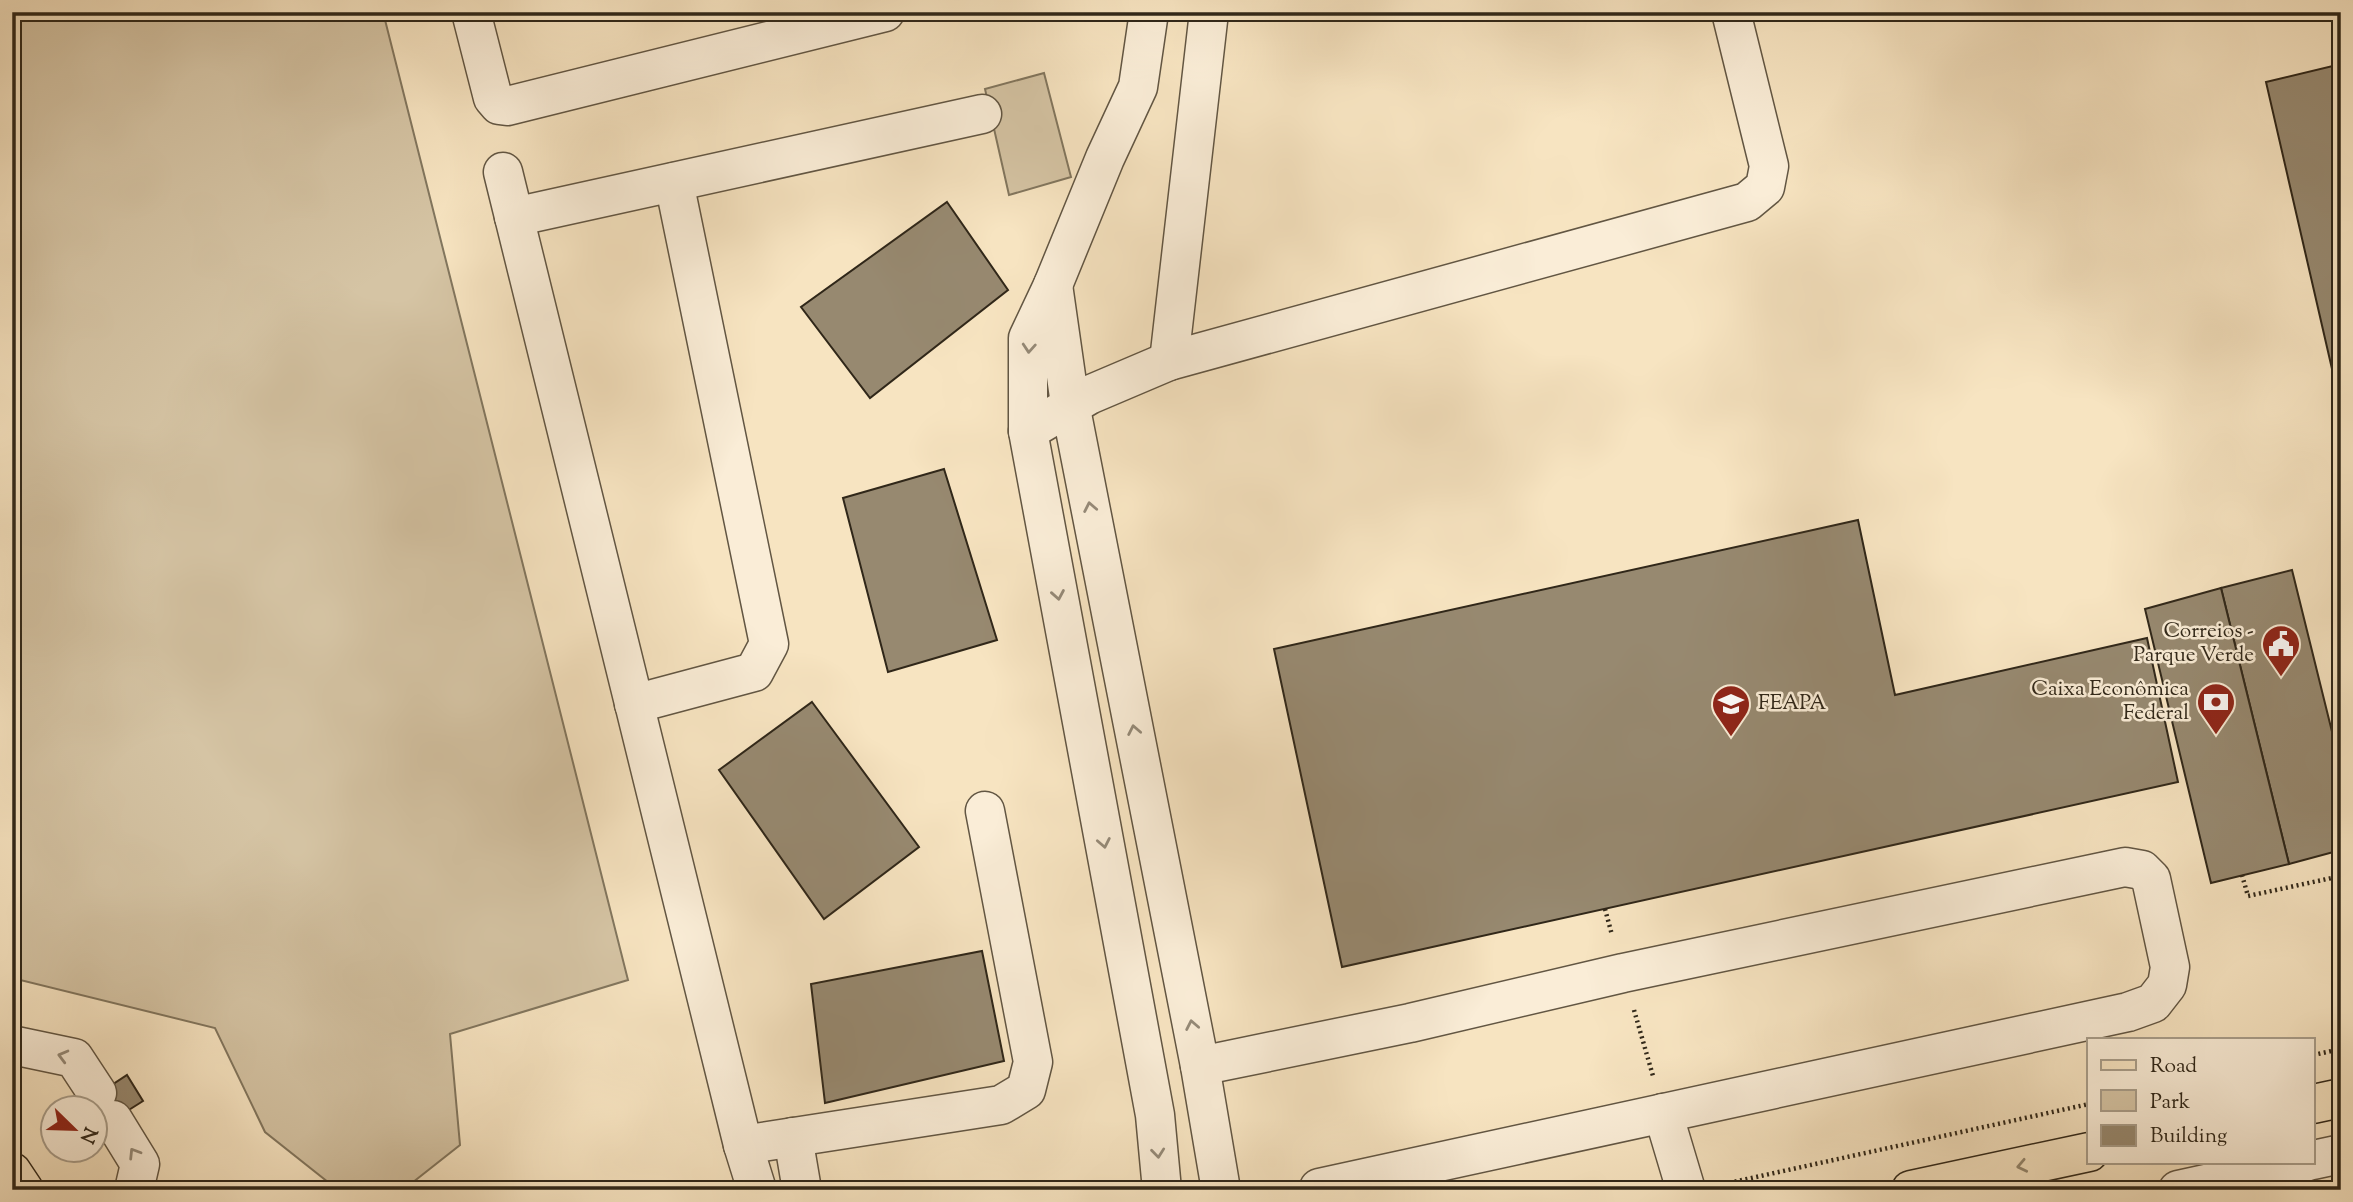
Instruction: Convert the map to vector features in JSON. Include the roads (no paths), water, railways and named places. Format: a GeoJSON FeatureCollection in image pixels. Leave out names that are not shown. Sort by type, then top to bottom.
{"type":"FeatureCollection","features":[{"type":"Feature","properties":{"kind":"main road"},"geometry":{"type":"LineString","coordinates":[[2314,1104],[2341,1098]]}},
{"type":"Feature","properties":{"kind":"main road"},"geometry":{"type":"LineString","coordinates":[[1911,1190],[2087,1152]]}},
{"type":"Feature","properties":{"kind":"main road"},"geometry":{"type":"LineString","coordinates":[[12,1172],[24,1190]]}},
{"type":"Feature","properties":{"kind":"street"},"geometry":{"type":"LineString","coordinates":[[471,12],[493,98],[499,105],[507,106],[886,12]]}},
{"type":"Feature","properties":{"kind":"street"},"geometry":{"type":"LineString","coordinates":[[1149,12],[1138,87],[1028,338],[1028,431],[1155,1115],[1162,1190]]}},
{"type":"Feature","properties":{"kind":"street"},"geometry":{"type":"LineString","coordinates":[[1169,361],[1209,12]]}},
{"type":"Feature","properties":{"kind":"street"},"geometry":{"type":"LineString","coordinates":[[1028,431],[1070,404],[1169,361],[1747,202],[1765,187],[1769,166],[1731,12]]}},
{"type":"Feature","properties":{"kind":"street"},"geometry":{"type":"LineString","coordinates":[[514,217],[982,114]]}},
{"type":"Feature","properties":{"kind":"street"},"geometry":{"type":"LineString","coordinates":[[503,172],[743,1144],[757,1190]]}},
{"type":"Feature","properties":{"kind":"street"},"geometry":{"type":"LineString","coordinates":[[634,704],[754,671],[769,644],[674,182]]}},
{"type":"Feature","properties":{"kind":"street"},"geometry":{"type":"LineString","coordinates":[[1053,285],[1070,404],[1200,1066],[1221,1190]]}},
{"type":"Feature","properties":{"kind":"street"},"geometry":{"type":"LineString","coordinates":[[1097,805],[1146,789]]}},
{"type":"Feature","properties":{"kind":"street"},"geometry":{"type":"LineString","coordinates":[[743,1144],[1001,1105],[1026,1090],[1033,1062],[985,811]]}},
{"type":"Feature","properties":{"kind":"street"},"geometry":{"type":"LineString","coordinates":[[1200,1066],[1410,1023],[1623,973],[2125,867],[2142,870],[2151,879],[2170,967],[2167,985],[2153,1003],[2128,1012],[1320,1188]]}},
{"type":"Feature","properties":{"kind":"street"},"geometry":{"type":"LineString","coordinates":[[12,1045],[74,1058],[140,1164],[134,1190]]}},
{"type":"Feature","properties":{"kind":"street"},"geometry":{"type":"LineString","coordinates":[[1663,1113],[1699,1188]]}},
{"type":"Feature","properties":{"kind":"street"},"geometry":{"type":"LineString","coordinates":[[793,1137],[803,1190]]}},
{"type":"Feature","properties":{"kind":"street"},"geometry":{"type":"LineString","coordinates":[[2314,1160],[2341,1154]]}},
{"type":"Feature","properties":{"kind":"street"},"geometry":{"type":"LineString","coordinates":[[2178,1190],[2297,1164]]}},
{"type":"Feature","properties":{"kind":"place","name":"Correios - Parque Verde"},"geometry":{"type":"Point","coordinates":[2281,678]}},
{"type":"Feature","properties":{"kind":"place","name":"Caixa Econômica Federal"},"geometry":{"type":"Point","coordinates":[2216,736]}},
{"type":"Feature","properties":{"kind":"place","name":"FEAPA"},"geometry":{"type":"Point","coordinates":[1731,738]}}]}
